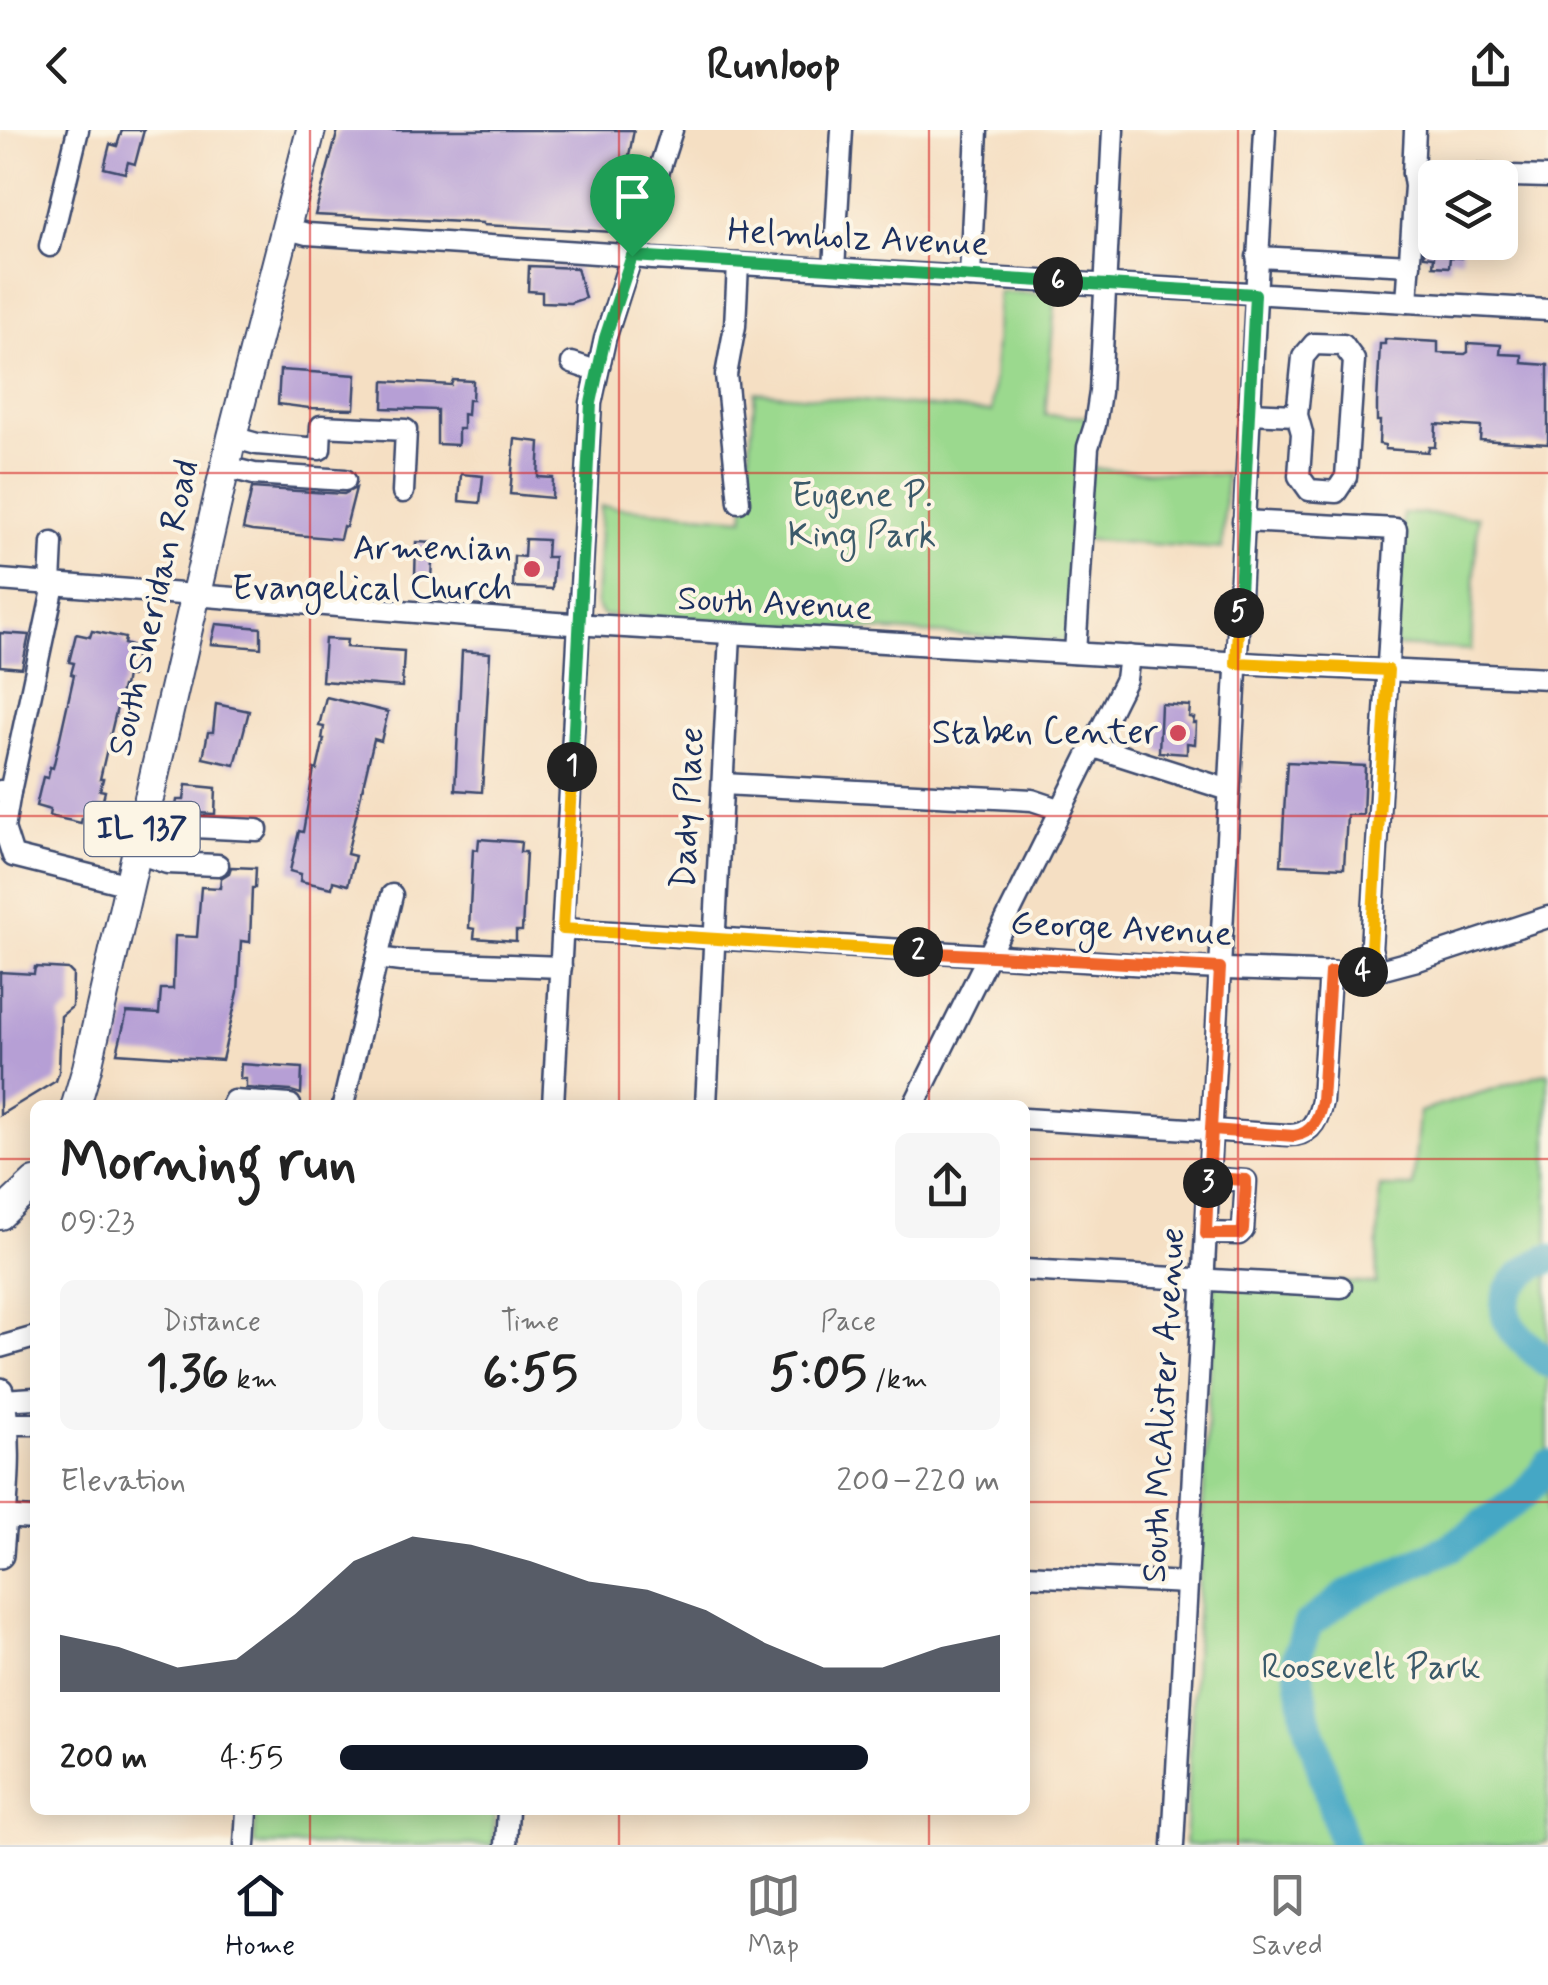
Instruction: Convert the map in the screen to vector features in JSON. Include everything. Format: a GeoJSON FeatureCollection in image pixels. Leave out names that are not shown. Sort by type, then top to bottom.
{"type":"FeatureCollection","features":[{"type":"Feature","properties":{"kind":"highway","name":"South Sheridan Road"},"geometry":{"type":"LineString","coordinates":[[83,1100],[232,437],[285,228],[304,131]]}},
{"type":"Feature","properties":{"kind":"main road"},"geometry":{"type":"LineString","coordinates":[[0,1555],[7,1453],[2,1405]]}},
{"type":"Feature","properties":{"kind":"street"},"geometry":{"type":"LineString","coordinates":[[50,246],[78,130]]}},
{"type":"Feature","properties":{"kind":"street"},"geometry":{"type":"LineString","coordinates":[[553,1100],[589,427],[596,371],[672,130]]}},
{"type":"Feature","properties":{"kind":"street"},"geometry":{"type":"LineString","coordinates":[[834,270],[842,130]]}},
{"type":"Feature","properties":{"kind":"street"},"geometry":{"type":"LineString","coordinates":[[970,277],[978,130]]}},
{"type":"Feature","properties":{"kind":"street"},"geometry":{"type":"LineString","coordinates":[[1075,653],[1088,447],[1096,425],[1100,392],[1113,130]]}},
{"type":"Feature","properties":{"kind":"street","name":"South McAlister Avenue"},"geometry":{"type":"LineString","coordinates":[[1173,1845],[1265,130]]}},
{"type":"Feature","properties":{"kind":"street"},"geometry":{"type":"LineString","coordinates":[[1408,302],[1415,130]]}},
{"type":"Feature","properties":{"kind":"street"},"geometry":{"type":"LineString","coordinates":[[1412,172],[1548,177]]}},
{"type":"Feature","properties":{"kind":"street","name":"Helmholz Avenue"},"geometry":{"type":"LineString","coordinates":[[285,228],[308,234],[493,251],[1548,310]]}},
{"type":"Feature","properties":{"kind":"street"},"geometry":{"type":"LineString","coordinates":[[1257,257],[1410,265]]}},
{"type":"Feature","properties":{"kind":"street"},"geometry":{"type":"LineString","coordinates":[[738,264],[726,375],[739,502]]}},
{"type":"Feature","properties":{"kind":"street"},"geometry":{"type":"LineString","coordinates":[[1314,344],[1344,345],[1354,360],[1346,477],[1336,492],[1309,490],[1299,476],[1302,433],[1297,415],[1303,357],[1314,344]]}},
{"type":"Feature","properties":{"kind":"street"},"geometry":{"type":"LineString","coordinates":[[572,362],[596,371]]}},
{"type":"Feature","properties":{"kind":"street"},"geometry":{"type":"LineString","coordinates":[[1249,413],[1297,415]]}},
{"type":"Feature","properties":{"kind":"street"},"geometry":{"type":"LineString","coordinates":[[232,437],[257,444],[320,449],[321,426],[406,430],[403,492]]}},
{"type":"Feature","properties":{"kind":"street"},"geometry":{"type":"LineString","coordinates":[[226,467],[254,474],[345,480]]}},
{"type":"Feature","properties":{"kind":"street"},"geometry":{"type":"LineString","coordinates":[[1243,522],[1396,529],[1371,948],[1376,971]]}},
{"type":"Feature","properties":{"kind":"street"},"geometry":{"type":"LineString","coordinates":[[52,544],[52,584],[5,791],[4,828],[14,856],[129,885]]}},
{"type":"Feature","properties":{"kind":"street","name":"South Avenue"},"geometry":{"type":"LineString","coordinates":[[0,580],[730,634],[1548,678]]}},
{"type":"Feature","properties":{"kind":"street","name":"Dady Place"},"geometry":{"type":"LineString","coordinates":[[706,1100],[730,634]]}},
{"type":"Feature","properties":{"kind":"street"},"geometry":{"type":"LineString","coordinates":[[916,1100],[1126,678],[1129,656]]}},
{"type":"Feature","properties":{"kind":"street"},"geometry":{"type":"LineString","coordinates":[[1091,746],[1229,790]]}},
{"type":"Feature","properties":{"kind":"street"},"geometry":{"type":"LineString","coordinates":[[723,784],[1032,800],[1059,809]]}},
{"type":"Feature","properties":{"kind":"street"},"geometry":{"type":"LineString","coordinates":[[145,816],[173,826],[257,830]]}},
{"type":"Feature","properties":{"kind":"street"},"geometry":{"type":"LineString","coordinates":[[136,853],[167,863],[218,865]]}},
{"type":"Feature","properties":{"kind":"street"},"geometry":{"type":"LineString","coordinates":[[345,1100],[392,894]]}},
{"type":"Feature","properties":{"kind":"street","name":"George Avenue"},"geometry":{"type":"LineString","coordinates":[[563,929],[1330,972],[1376,971],[1548,917]]}},
{"type":"Feature","properties":{"kind":"street"},"geometry":{"type":"LineString","coordinates":[[377,958],[561,968]]}},
{"type":"Feature","properties":{"kind":"street"},"geometry":{"type":"LineString","coordinates":[[1030,1119],[1294,1136],[1307,1132],[1322,1101],[1330,972]]}},
{"type":"Feature","properties":{"kind":"street"},"geometry":{"type":"LineString","coordinates":[[1206,1234],[1239,1234],[1243,1230],[1246,1180],[1209,1178]]}},
{"type":"Feature","properties":{"kind":"street"},"geometry":{"type":"LineString","coordinates":[[1030,1270],[1341,1287]]}},
{"type":"Feature","properties":{"kind":"street"},"geometry":{"type":"LineString","coordinates":[[0,1347],[30,1338]]}},
{"type":"Feature","properties":{"kind":"street"},"geometry":{"type":"LineString","coordinates":[[2,1405],[30,1399]]}},
{"type":"Feature","properties":{"kind":"street"},"geometry":{"type":"LineString","coordinates":[[2,1405],[30,1421]]}},
{"type":"Feature","properties":{"kind":"street"},"geometry":{"type":"LineString","coordinates":[[1,1517],[30,1519]]}},
{"type":"Feature","properties":{"kind":"street"},"geometry":{"type":"LineString","coordinates":[[1030,1575],[1186,1584]]}},
{"type":"Feature","properties":{"kind":"street"},"geometry":{"type":"LineString","coordinates":[[244,1845],[247,1815]]}},
{"type":"Feature","properties":{"kind":"street"},"geometry":{"type":"LineString","coordinates":[[506,1845],[508,1815]]}},
{"type":"Feature","properties":{"kind":"green space","name":"Eugene P. King Park"},"geometry":{"type":"Polygon","coordinates":[[[999,292],[1056,294],[1045,415],[1090,417],[1079,468],[1226,475],[1222,549],[1075,539],[1068,641],[602,615],[596,605],[601,506],[744,518],[755,392],[992,412],[999,292]]]}},
{"type":"Feature","properties":{"kind":"green space"},"geometry":{"type":"Polygon","coordinates":[[[1403,513],[1478,517],[1471,650],[1394,646],[1403,513]]]}},
{"type":"Feature","properties":{"kind":"green space","name":"Roosevelt Park"},"geometry":{"type":"Polygon","coordinates":[[[1548,1072],[1548,1841],[1536,1845],[1185,1845],[1215,1274],[1376,1284],[1380,1187],[1413,1187],[1419,1112],[1548,1072]]]}},
{"type":"Feature","properties":{"kind":"green space"},"geometry":{"type":"Polygon","coordinates":[[[256,1815],[495,1815],[493,1845],[254,1845],[256,1815]]]}},
{"type":"Feature","properties":{"kind":"building"},"geometry":{"type":"Polygon","coordinates":[[[122,130],[144,130],[135,164],[128,162],[125,173],[104,168],[110,144],[117,146],[122,130]]]}},
{"type":"Feature","properties":{"kind":"building"},"geometry":{"type":"Polygon","coordinates":[[[338,130],[634,130],[614,232],[315,215],[338,130]]]}},
{"type":"Feature","properties":{"kind":"building"},"geometry":{"type":"Polygon","coordinates":[[[1434,260],[1450,260],[1449,267],[1433,266],[1434,260]]]}},
{"type":"Feature","properties":{"kind":"building"},"geometry":{"type":"Polygon","coordinates":[[[529,266],[577,268],[585,298],[570,303],[542,302],[542,292],[528,291],[529,266]]]}},
{"type":"Feature","properties":{"kind":"building"},"geometry":{"type":"Polygon","coordinates":[[[1385,339],[1438,342],[1438,353],[1465,354],[1468,343],[1501,345],[1500,354],[1522,355],[1522,363],[1548,365],[1548,444],[1480,440],[1481,427],[1436,424],[1435,447],[1429,447],[1428,452],[1385,449],[1385,445],[1379,444],[1377,403],[1380,344],[1385,344],[1385,339]]]}},
{"type":"Feature","properties":{"kind":"building"},"geometry":{"type":"Polygon","coordinates":[[[280,370],[356,375],[354,409],[278,404],[280,370]]]}},
{"type":"Feature","properties":{"kind":"building"},"geometry":{"type":"Polygon","coordinates":[[[453,380],[473,381],[472,400],[468,400],[467,415],[463,414],[463,429],[458,429],[458,445],[437,444],[437,410],[383,408],[384,381],[451,385],[453,380]]]}},
{"type":"Feature","properties":{"kind":"building"},"geometry":{"type":"Polygon","coordinates":[[[515,439],[540,442],[538,477],[553,478],[552,498],[510,494],[515,439]]]}},
{"type":"Feature","properties":{"kind":"building"},"geometry":{"type":"Polygon","coordinates":[[[461,474],[483,476],[480,503],[459,501],[461,474]]]}},
{"type":"Feature","properties":{"kind":"building"},"geometry":{"type":"Polygon","coordinates":[[[252,488],[344,494],[356,488],[340,539],[243,529],[252,488]]]}},
{"type":"Feature","properties":{"kind":"building"},"geometry":{"type":"Polygon","coordinates":[[[525,539],[547,540],[546,557],[554,557],[552,589],[513,587],[514,556],[524,557],[525,539]]]}},
{"type":"Feature","properties":{"kind":"building"},"geometry":{"type":"Polygon","coordinates":[[[416,542],[433,543],[431,579],[415,578],[416,542]]]}},
{"type":"Feature","properties":{"kind":"building"},"geometry":{"type":"Polygon","coordinates":[[[216,624],[261,628],[261,648],[211,644],[216,624]]]}},
{"type":"Feature","properties":{"kind":"building"},"geometry":{"type":"Polygon","coordinates":[[[92,631],[125,638],[124,644],[138,648],[131,677],[126,676],[122,687],[106,753],[100,779],[100,790],[105,791],[98,821],[82,818],[81,823],[49,816],[50,810],[36,806],[43,777],[48,778],[50,767],[53,768],[74,675],[74,663],[69,662],[76,634],[90,637],[92,631]]]}},
{"type":"Feature","properties":{"kind":"building"},"geometry":{"type":"Polygon","coordinates":[[[0,633],[29,635],[22,668],[0,666],[0,633]]]}},
{"type":"Feature","properties":{"kind":"building"},"geometry":{"type":"Polygon","coordinates":[[[325,639],[347,640],[346,647],[404,651],[402,687],[322,681],[325,639]]]}},
{"type":"Feature","properties":{"kind":"building"},"geometry":{"type":"Polygon","coordinates":[[[462,651],[490,653],[482,792],[455,790],[462,651]]]}},
{"type":"Feature","properties":{"kind":"building"},"geometry":{"type":"Polygon","coordinates":[[[326,697],[388,712],[381,741],[374,739],[347,854],[355,856],[348,885],[333,881],[332,888],[300,881],[301,874],[290,871],[324,739],[324,727],[319,726],[326,697]]]}},
{"type":"Feature","properties":{"kind":"building"},"geometry":{"type":"Polygon","coordinates":[[[216,704],[249,711],[235,765],[203,758],[208,732],[213,732],[216,704]]]}},
{"type":"Feature","properties":{"kind":"building","name":"Staben Center"},"geometry":{"type":"Polygon","coordinates":[[[1161,704],[1190,706],[1189,717],[1196,723],[1195,744],[1187,743],[1187,754],[1159,752],[1161,704]]]}},
{"type":"Feature","properties":{"kind":"building"},"geometry":{"type":"Polygon","coordinates":[[[1287,762],[1365,766],[1363,815],[1347,815],[1344,868],[1281,865],[1287,762]]]}},
{"type":"Feature","properties":{"kind":"building"},"geometry":{"type":"Polygon","coordinates":[[[186,785],[216,788],[215,814],[175,812],[177,800],[184,800],[186,785]]]}},
{"type":"Feature","properties":{"kind":"building"},"geometry":{"type":"Polygon","coordinates":[[[479,839],[521,842],[520,852],[526,852],[522,931],[516,931],[516,941],[474,938],[475,929],[469,928],[473,849],[478,850],[479,839]]]}},
{"type":"Feature","properties":{"kind":"building"},"geometry":{"type":"Polygon","coordinates":[[[231,867],[256,868],[250,942],[241,941],[238,992],[222,1060],[117,1053],[127,1012],[159,1014],[161,989],[173,989],[175,936],[197,937],[201,887],[220,888],[221,878],[231,867]]]}},
{"type":"Feature","properties":{"kind":"building"},"geometry":{"type":"Polygon","coordinates":[[[35,967],[68,969],[73,974],[72,1007],[61,1016],[59,1072],[56,1081],[0,1115],[0,972],[34,974],[35,967]]]}},
{"type":"Feature","properties":{"kind":"building"},"geometry":{"type":"Polygon","coordinates":[[[241,1064],[302,1068],[301,1094],[246,1088],[246,1079],[240,1079],[241,1064]]]}},
{"type":"Feature","properties":{"kind":"waterway"},"geometry":{"type":"LineString","coordinates":[[1548,1259],[1519,1278],[1505,1306],[1512,1328],[1548,1363]]}},
{"type":"Feature","properties":{"kind":"waterway"},"geometry":{"type":"LineString","coordinates":[[1344,1845],[1306,1716],[1297,1656],[1308,1624],[1347,1595],[1453,1546],[1524,1495],[1548,1465]]}},
{"type":"Feature","properties":{"kind":"place","name":"Armenian Evangelical Church"},"geometry":{"type":"Point","coordinates":[532,569]}},
{"type":"Feature","properties":{"kind":"place","name":"Staben Center"},"geometry":{"type":"Point","coordinates":[1178,733]}},
{"type":"Feature","properties":{"kind":"route"},"geometry":{"type":"LineString","coordinates":[[632,256],[1255,294],[1236,663],[1388,670],[1371,948],[1376,971],[1330,972],[1322,1101],[1310,1128],[1294,1136],[1212,1130],[1209,1178],[1246,1180],[1243,1230],[1239,1234],[1206,1234],[1220,968],[563,929],[591,403],[605,338],[632,256]]}}]}
